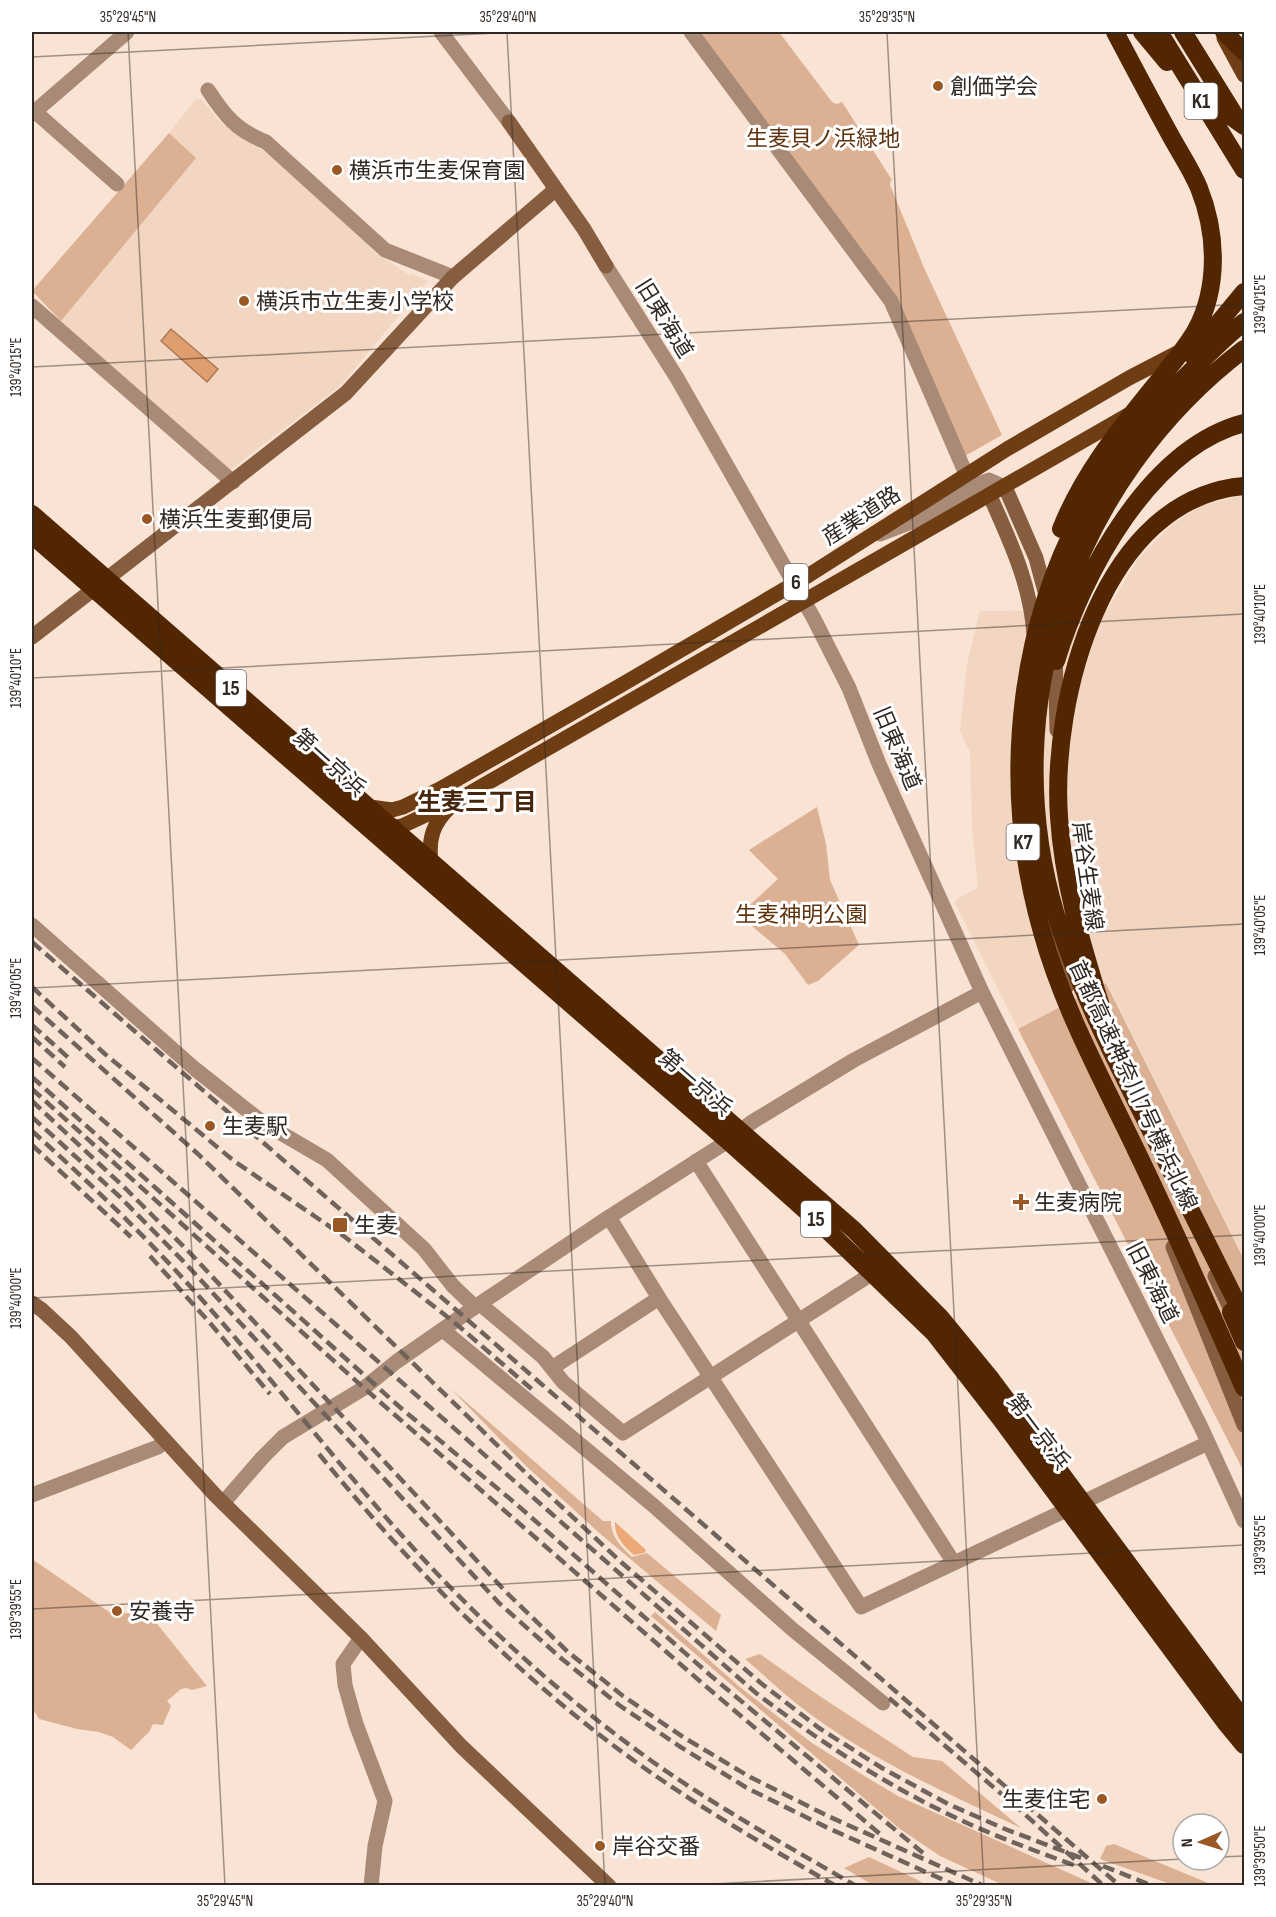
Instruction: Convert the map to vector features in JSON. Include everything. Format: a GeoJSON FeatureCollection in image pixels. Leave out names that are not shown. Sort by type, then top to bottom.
{"type":"FeatureCollection","features":[{"type":"Feature","properties":{"kind":"highway"},"geometry":{"type":"LineString","coordinates":[[1026,679],[1036,615],[1049,563],[1075,497],[1097,460],[1187,343],[1203,315],[1211,285],[1213,252],[1205,204],[1190,170],[1115,32]]}},
{"type":"Feature","properties":{"kind":"highway"},"geometry":{"type":"LineString","coordinates":[[1142,32],[1170,66],[1188,83],[1207,100],[1245,127]]}},
{"type":"Feature","properties":{"kind":"highway","name":"K1"},"geometry":{"type":"LineString","coordinates":[[1159,32],[1245,170]]}},
{"type":"Feature","properties":{"kind":"highway","name":"K1"},"geometry":{"type":"LineString","coordinates":[[1184,32],[1214,83],[1245,127]]}},
{"type":"Feature","properties":{"kind":"highway"},"geometry":{"type":"LineString","coordinates":[[1223,32],[1245,52]]}},
{"type":"Feature","properties":{"kind":"highway"},"geometry":{"type":"LineString","coordinates":[[1036,811],[1031,746],[1033,682],[1048,590],[1064,542],[1088,495],[1121,443],[1245,292]]}},
{"type":"Feature","properties":{"kind":"highway","name":"首都高速神奈川7号横浜北線"},"geometry":{"type":"LineString","coordinates":[[1245,322],[1200,362],[1155,409],[1124,446],[1101,479],[1081,514],[1049,591],[1026,679],[1018,771],[1022,835],[1034,902],[1042,934],[1062,992],[1165,1210],[1245,1388]]}},
{"type":"Feature","properties":{"kind":"highway","name":"首都高速神奈川7号横浜北線"},"geometry":{"type":"LineString","coordinates":[[1245,351],[1207,380],[1180,406],[1116,486],[1079,557],[1056,619],[1042,681],[1035,745],[1036,811],[1046,878],[1066,948],[1105,1036],[1197,1220],[1238,1315],[1245,1342]]}},
{"type":"Feature","properties":{"kind":"highway"},"geometry":{"type":"LineString","coordinates":[[1062,992],[1039,901],[1033,862],[1030,816],[1033,764],[1038,732],[1060,648],[1102,556],[1145,492],[1191,447],[1224,429],[1245,423]]}},
{"type":"Feature","properties":{"kind":"highway"},"geometry":{"type":"LineString","coordinates":[[1197,1220],[1110,1032],[1086,961],[1069,887],[1061,838],[1058,794],[1060,752],[1065,711],[1076,665],[1096,612],[1123,563],[1141,540],[1174,510],[1212,492],[1245,486]]}},
{"type":"Feature","properties":{"kind":"highway","name":"第一京浜"},"geometry":{"type":"LineString","coordinates":[[32,514],[101,584],[367,828],[425,867],[735,1137],[854,1230],[940,1317],[991,1379],[1075,1507],[1225,1722],[1245,1745]]}},
{"type":"Feature","properties":{"kind":"highway","name":"第一京浜"},"geometry":{"type":"LineString","coordinates":[[32,535],[101,584],[370,807],[401,829],[425,867]]}},
{"type":"Feature","properties":{"kind":"highway","name":"第一京浜"},"geometry":{"type":"LineString","coordinates":[[735,1137],[934,1333],[1245,1720]]}},
{"type":"Feature","properties":{"kind":"main road"},"geometry":{"type":"LineString","coordinates":[[1223,32],[1245,75]]}},
{"type":"Feature","properties":{"kind":"main road","name":"産業道路"},"geometry":{"type":"LineString","coordinates":[[370,807],[392,810],[440,789],[795,583],[1007,449],[1129,378],[1245,317]]}},
{"type":"Feature","properties":{"kind":"main road","name":"産業道路"},"geometry":{"type":"LineString","coordinates":[[367,828],[401,829],[456,801],[805,600],[990,488],[1005,487],[1146,405],[1245,351]]}},
{"type":"Feature","properties":{"kind":"main road","name":"産業道路"},"geometry":{"type":"LineString","coordinates":[[401,829],[420,805],[440,789]]}},
{"type":"Feature","properties":{"kind":"main road","name":"産業道路"},"geometry":{"type":"LineString","coordinates":[[425,867],[430,838],[437,822],[456,801]]}},
{"type":"Feature","properties":{"kind":"street"},"geometry":{"type":"LineString","coordinates":[[117,184],[32,111],[127,32]]}},
{"type":"Feature","properties":{"kind":"street","name":"旧東海道"},"geometry":{"type":"LineString","coordinates":[[441,32],[509,122],[606,266],[677,378],[805,600],[849,688],[879,764],[982,992],[1245,1521]]}},
{"type":"Feature","properties":{"kind":"street"},"geometry":{"type":"LineString","coordinates":[[691,32],[891,302],[966,474]]}},
{"type":"Feature","properties":{"kind":"street"},"geometry":{"type":"LineString","coordinates":[[208,90],[225,115],[247,135],[266,142],[385,250],[453,277]]}},
{"type":"Feature","properties":{"kind":"street"},"geometry":{"type":"LineString","coordinates":[[32,637],[346,393],[453,277],[556,189]]}},
{"type":"Feature","properties":{"kind":"street"},"geometry":{"type":"LineString","coordinates":[[32,306],[233,482]]}},
{"type":"Feature","properties":{"kind":"street"},"geometry":{"type":"LineString","coordinates":[[858,543],[914,520],[972,487],[990,488],[996,464],[1007,449]]}},
{"type":"Feature","properties":{"kind":"street","name":"岸谷生麦線"},"geometry":{"type":"LineString","coordinates":[[1005,487],[1043,578],[1052,626],[1057,690],[1055,784],[1058,846],[1067,911],[1077,952],[1109,1038],[1238,1315],[1245,1335]]}},
{"type":"Feature","properties":{"kind":"street","name":"岸谷生麦線"},"geometry":{"type":"LineString","coordinates":[[990,488],[1019,564],[1031,609],[1038,698],[1037,824],[1043,883],[1054,936],[1066,979],[1091,1045],[1245,1425]]}},
{"type":"Feature","properties":{"kind":"street"},"geometry":{"type":"LineString","coordinates":[[32,925],[195,1069],[262,1122],[327,1160],[424,1249],[453,1286],[543,1357],[563,1382],[622,1433],[873,1273]]}},
{"type":"Feature","properties":{"kind":"street"},"geometry":{"type":"LineString","coordinates":[[223,1503],[283,1437],[364,1388],[478,1305],[609,1217],[735,1137],[753,1122],[854,1060],[982,992]]}},
{"type":"Feature","properties":{"kind":"street"},"geometry":{"type":"LineString","coordinates":[[696,1161],[954,1563]]}},
{"type":"Feature","properties":{"kind":"street"},"geometry":{"type":"LineString","coordinates":[[609,1217],[659,1298],[861,1607],[1208,1443]]}},
{"type":"Feature","properties":{"kind":"street"},"geometry":{"type":"LineString","coordinates":[[552,1368],[659,1298]]}},
{"type":"Feature","properties":{"kind":"street"},"geometry":{"type":"LineString","coordinates":[[32,1303],[71,1337],[223,1503],[361,1638],[460,1746],[609,1886]]}},
{"type":"Feature","properties":{"kind":"street"},"geometry":{"type":"LineString","coordinates":[[442,1330],[654,1506],[792,1629],[883,1703]]}},
{"type":"Feature","properties":{"kind":"street"},"geometry":{"type":"LineString","coordinates":[[32,1495],[158,1448],[165,1441]]}},
{"type":"Feature","properties":{"kind":"street"},"geometry":{"type":"LineString","coordinates":[[361,1638],[343,1664],[345,1685],[356,1725],[385,1801],[375,1846],[371,1886]]}},
{"type":"Feature","properties":{"kind":"shaded area","name":"横浜市立生麦小学校"},"geometry":{"type":"Polygon","coordinates":[[[201,99],[222,124],[277,160],[377,254],[409,275],[412,273],[428,281],[341,385],[229,471],[61,321],[195,158],[169,133],[195,100],[201,99]]]}},
{"type":"Feature","properties":{"kind":"shaded area"},"geometry":{"type":"Polygon","coordinates":[[[171,329],[218,369],[207,382],[161,341],[171,329]]]}},
{"type":"Feature","properties":{"kind":"shaded area"},"geometry":{"type":"Polygon","coordinates":[[[1244,495],[1244,1260],[1107,983],[1018,1029],[955,903],[957,899],[978,888],[972,826],[970,752],[960,731],[967,664],[980,611],[1107,610],[1138,559],[1167,529],[1204,505],[1244,495]]]}},
{"type":"Feature","properties":{"kind":"shaded area"},"geometry":{"type":"Polygon","coordinates":[[[615,1522],[646,1550],[644,1553],[634,1555],[620,1541],[615,1522]]]}},
{"type":"Feature","properties":{"kind":"green space","name":"生麦貝ノ浜緑地"},"geometry":{"type":"Polygon","coordinates":[[[699,32],[779,32],[832,102],[837,104],[842,102],[892,180],[890,185],[925,270],[1002,435],[965,456],[897,298],[699,32]]]}},
{"type":"Feature","properties":{"kind":"green space"},"geometry":{"type":"Polygon","coordinates":[[[169,133],[196,158],[61,321],[32,291],[169,133]]]}},
{"type":"Feature","properties":{"kind":"green space","name":"生麦神明公園"},"geometry":{"type":"Polygon","coordinates":[[[817,807],[826,844],[830,880],[859,945],[818,981],[808,985],[785,954],[739,915],[778,879],[749,850],[817,807]]]}},
{"type":"Feature","properties":{"kind":"green space"},"geometry":{"type":"Polygon","coordinates":[[[1106,983],[1244,1260],[1244,1472],[1018,1029],[1106,983]]]}},
{"type":"Feature","properties":{"kind":"green space"},"geometry":{"type":"Polygon","coordinates":[[[451,1389],[603,1521],[611,1521],[615,1536],[632,1557],[647,1553],[721,1615],[716,1631],[597,1531],[525,1465],[451,1389]]]}},
{"type":"Feature","properties":{"kind":"green space"},"geometry":{"type":"Polygon","coordinates":[[[32,1559],[112,1614],[130,1613],[154,1620],[207,1686],[192,1690],[181,1689],[167,1701],[171,1706],[163,1725],[153,1724],[149,1732],[131,1750],[113,1737],[99,1732],[39,1719],[32,1708],[32,1559]]]}},
{"type":"Feature","properties":{"kind":"green space"},"geometry":{"type":"Polygon","coordinates":[[[655,1612],[741,1688],[812,1743],[866,1777],[898,1796],[1093,1885],[1003,1885],[940,1856],[900,1829],[651,1616],[655,1612]]]}},
{"type":"Feature","properties":{"kind":"green space"},"geometry":{"type":"Polygon","coordinates":[[[760,1654],[913,1757],[942,1761],[1021,1828],[905,1772],[849,1741],[790,1699],[745,1659],[760,1654]]]}},
{"type":"Feature","properties":{"kind":"green space"},"geometry":{"type":"Polygon","coordinates":[[[1114,1844],[1171,1868],[1171,1872],[1182,1872],[1213,1885],[1173,1885],[1100,1859],[1106,1846],[1114,1844]]]}},
{"type":"Feature","properties":{"kind":"green space"},"geometry":{"type":"Polygon","coordinates":[[[869,1857],[926,1885],[873,1885],[844,1868],[869,1857]]]}},
{"type":"Feature","properties":{"kind":"railway"},"geometry":{"type":"LineString","coordinates":[[32,942],[1120,1886]]}},
{"type":"Feature","properties":{"kind":"railway"},"geometry":{"type":"LineString","coordinates":[[32,987],[105,1054],[234,1161],[345,1237],[454,1322],[535,1392]]}},
{"type":"Feature","properties":{"kind":"railway"},"geometry":{"type":"LineString","coordinates":[[32,1006],[198,1154],[533,1480],[621,1562],[762,1684],[819,1728],[882,1768],[948,1804],[1005,1829],[1084,1859]]}},
{"type":"Feature","properties":{"kind":"railway"},"geometry":{"type":"LineString","coordinates":[[32,1025],[71,1060]]}},
{"type":"Feature","properties":{"kind":"railway"},"geometry":{"type":"LineString","coordinates":[[32,1037],[65,1067]]}},
{"type":"Feature","properties":{"kind":"railway"},"geometry":{"type":"LineString","coordinates":[[32,1058],[756,1693],[801,1726],[894,1786],[994,1835],[1079,1867]]}},
{"type":"Feature","properties":{"kind":"railway"},"geometry":{"type":"LineString","coordinates":[[32,1077],[402,1409],[515,1503],[710,1675],[923,1853]]}},
{"type":"Feature","properties":{"kind":"railway"},"geometry":{"type":"LineString","coordinates":[[32,1089],[364,1388],[702,1683],[880,1834]]}},
{"type":"Feature","properties":{"kind":"railway"},"geometry":{"type":"LineString","coordinates":[[32,1101],[125,1188],[192,1255],[507,1593],[568,1652],[623,1696],[683,1737],[750,1777],[830,1817],[984,1886]]}},
{"type":"Feature","properties":{"kind":"railway"},"geometry":{"type":"LineString","coordinates":[[32,1117],[119,1196],[185,1263],[499,1603],[562,1659],[619,1705],[747,1788],[828,1828],[957,1886]]}},
{"type":"Feature","properties":{"kind":"railway"},"geometry":{"type":"LineString","coordinates":[[32,1131],[106,1200],[178,1273],[246,1350],[378,1509],[448,1585],[521,1656],[599,1722],[653,1762],[728,1811],[856,1886]]}},
{"type":"Feature","properties":{"kind":"railway"},"geometry":{"type":"LineString","coordinates":[[32,1145],[131,1237]]}},
{"type":"Feature","properties":{"kind":"railway"},"geometry":{"type":"LineString","coordinates":[[150,1256],[270,1394]]}},
{"type":"Feature","properties":{"kind":"railway"},"geometry":{"type":"LineString","coordinates":[[319,1454],[433,1584],[515,1664],[559,1702],[672,1787],[836,1886]]}},
{"type":"Feature","properties":{"kind":"railway"},"geometry":{"type":"LineString","coordinates":[[889,1698],[1019,1809],[1104,1886]]}},
{"type":"Feature","properties":{"kind":"railway"},"geometry":{"type":"LineString","coordinates":[[1103,1866],[1153,1886]]}},
{"type":"Feature","properties":{"kind":"place","name":"創価学会"},"geometry":{"type":"Point","coordinates":[938,86]}},
{"type":"Feature","properties":{"kind":"place","name":"横浜市生麦保育園"},"geometry":{"type":"Point","coordinates":[337,170]}},
{"type":"Feature","properties":{"kind":"place","name":"横浜市立生麦小学校"},"geometry":{"type":"Point","coordinates":[244,301]}},
{"type":"Feature","properties":{"kind":"place","name":"横浜生麦郵便局"},"geometry":{"type":"Point","coordinates":[147,519]}},
{"type":"Feature","properties":{"kind":"place","name":"生麦駅"},"geometry":{"type":"Point","coordinates":[210,1126]}},
{"type":"Feature","properties":{"kind":"place","name":"生麦病院"},"geometry":{"type":"Point","coordinates":[1021,1202]}},
{"type":"Feature","properties":{"kind":"place","name":"生麦"},"geometry":{"type":"Point","coordinates":[340,1225]}},
{"type":"Feature","properties":{"kind":"place","name":"安養寺"},"geometry":{"type":"Point","coordinates":[117,1611]}},
{"type":"Feature","properties":{"kind":"place","name":"生麦住宅"},"geometry":{"type":"Point","coordinates":[1102,1799]}},
{"type":"Feature","properties":{"kind":"place","name":"岸谷交番"},"geometry":{"type":"Point","coordinates":[600,1846]}},
{"type":"Feature","properties":{"kind":"district","name":"生麦三丁目"},"geometry":{"type":"Point","coordinates":[477,802]}}]}
